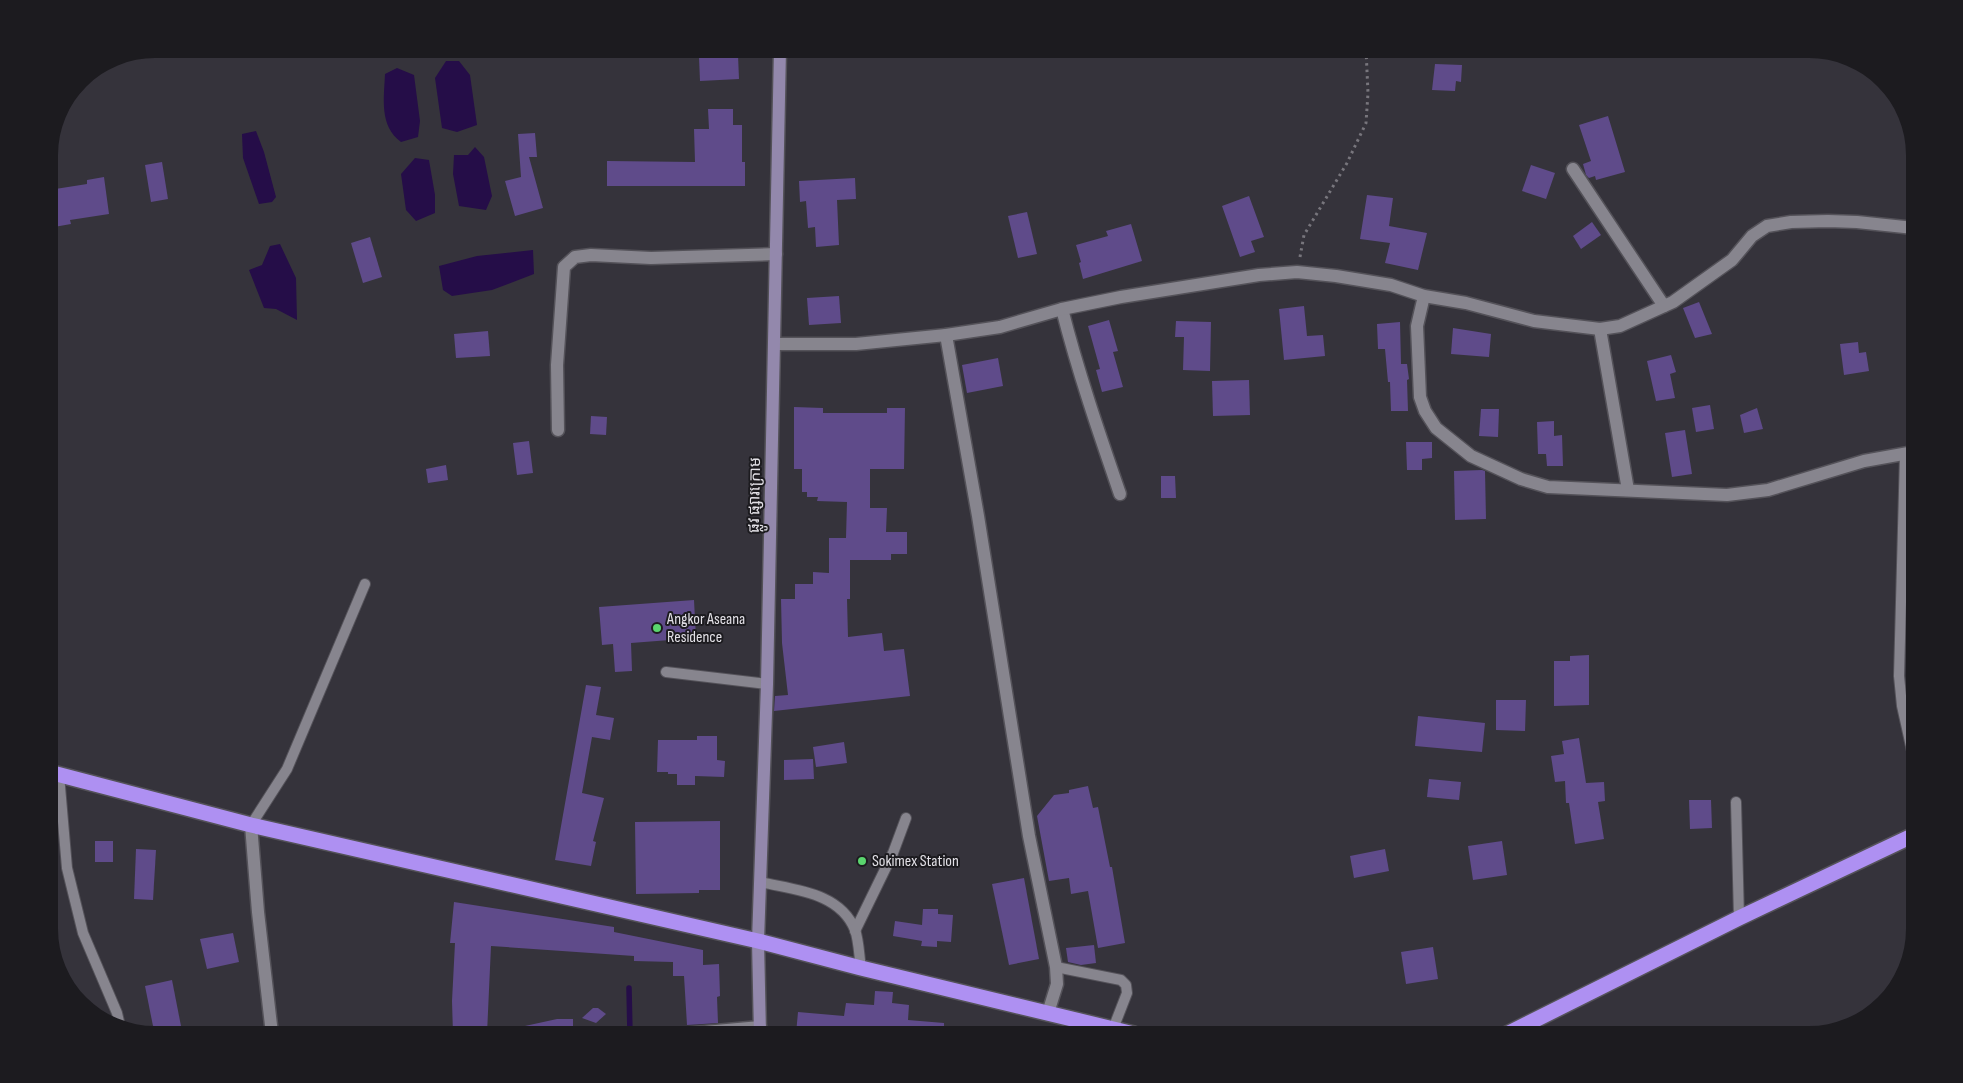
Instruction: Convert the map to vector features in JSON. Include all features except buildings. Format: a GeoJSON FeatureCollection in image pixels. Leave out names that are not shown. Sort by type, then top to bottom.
{"type":"FeatureCollection","features":[{"type":"Feature","properties":{"kind":"highway"},"geometry":{"type":"LineString","coordinates":[[58,775],[251,825],[758,942],[1101,1026]]}},
{"type":"Feature","properties":{"kind":"highway"},"geometry":{"type":"LineString","coordinates":[[1523,1026],[1739,918],[1906,839]]}},
{"type":"Feature","properties":{"kind":"main road","name":"ផ្លូវ ផ្សារក្រោម"},"geometry":{"type":"LineString","coordinates":[[760,1026],[758,942],[767,684],[780,58]]}},
{"type":"Feature","properties":{"kind":"street"},"geometry":{"type":"LineString","coordinates":[[1573,169],[1664,306]]}},
{"type":"Feature","properties":{"kind":"street"},"geometry":{"type":"LineString","coordinates":[[775,344],[856,344],[946,335],[1000,327],[1062,309],[1172,289],[1259,275],[1297,272],[1336,276],[1391,286],[1424,296],[1466,303],[1534,321],[1600,329],[1620,326],[1673,302],[1732,260],[1752,236],[1767,226],[1791,222],[1828,221],[1905,227]]}},
{"type":"Feature","properties":{"kind":"street"},"geometry":{"type":"LineString","coordinates":[[558,430],[557,365],[564,267],[575,257],[591,255],[652,258],[776,254]]}},
{"type":"Feature","properties":{"kind":"street"},"geometry":{"type":"LineString","coordinates":[[1424,296],[1417,326],[1420,398],[1425,411],[1436,428],[1470,456],[1521,479],[1548,487],[1727,495],[1768,490],[1864,461],[1905,454]]}},
{"type":"Feature","properties":{"kind":"street"},"geometry":{"type":"LineString","coordinates":[[1062,309],[1088,402],[1120,494]]}},
{"type":"Feature","properties":{"kind":"street"},"geometry":{"type":"LineString","coordinates":[[1600,329],[1628,490]]}},
{"type":"Feature","properties":{"kind":"street"},"geometry":{"type":"LineString","coordinates":[[946,335],[980,526],[1029,836],[1056,967],[1057,984],[1048,1013]]}},
{"type":"Feature","properties":{"kind":"street"},"geometry":{"type":"LineString","coordinates":[[251,825],[258,912],[271,1026]]}},
{"type":"Feature","properties":{"kind":"lane"},"geometry":{"type":"LineString","coordinates":[[1905,531],[1899,676],[1906,723]]}},
{"type":"Feature","properties":{"kind":"lane"},"geometry":{"type":"LineString","coordinates":[[251,825],[287,769],[365,584]]}},
{"type":"Feature","properties":{"kind":"lane"},"geometry":{"type":"LineString","coordinates":[[666,672],[767,684]]}},
{"type":"Feature","properties":{"kind":"lane"},"geometry":{"type":"LineString","coordinates":[[1736,802],[1739,918]]}},
{"type":"Feature","properties":{"kind":"lane"},"geometry":{"type":"LineString","coordinates":[[58,803],[67,868],[83,933],[118,1018]]}},
{"type":"Feature","properties":{"kind":"lane"},"geometry":{"type":"LineString","coordinates":[[855,931],[893,853],[906,818]]}},
{"type":"Feature","properties":{"kind":"lane"},"geometry":{"type":"LineString","coordinates":[[760,882],[822,897],[838,906],[855,931],[861,968]]}},
{"type":"Feature","properties":{"kind":"lane"},"geometry":{"type":"LineString","coordinates":[[1056,967],[1121,980],[1126,986],[1127,992],[1114,1026]]}},
{"type":"Feature","properties":{"kind":"path"},"geometry":{"type":"LineString","coordinates":[[1297,272],[1304,235],[1347,163],[1366,123],[1368,93],[1366,58]]}},
{"type":"Feature","properties":{"kind":"shaded area"},"geometry":{"type":"Polygon","coordinates":[[[446,61],[459,61],[470,75],[477,125],[457,132],[442,128],[435,78],[446,61]]]}},
{"type":"Feature","properties":{"kind":"shaded area"},"geometry":{"type":"Polygon","coordinates":[[[397,68],[414,75],[420,121],[418,137],[401,142],[389,128],[384,111],[385,74],[397,68]]]}},
{"type":"Feature","properties":{"kind":"shaded area"},"geometry":{"type":"Polygon","coordinates":[[[256,131],[264,152],[276,197],[272,202],[259,204],[243,158],[242,134],[256,131]]]}},
{"type":"Feature","properties":{"kind":"shaded area"},"geometry":{"type":"Polygon","coordinates":[[[475,147],[484,157],[492,196],[486,210],[459,206],[453,174],[454,155],[468,155],[475,147]]]}},
{"type":"Feature","properties":{"kind":"shaded area"},"geometry":{"type":"Polygon","coordinates":[[[415,158],[429,160],[435,195],[435,213],[416,221],[406,210],[401,174],[415,158]]]}},
{"type":"Feature","properties":{"kind":"shaded area"},"geometry":{"type":"Polygon","coordinates":[[[280,244],[296,278],[297,320],[276,309],[264,308],[249,270],[262,265],[270,246],[280,244]]]}},
{"type":"Feature","properties":{"kind":"shaded area"},"geometry":{"type":"Polygon","coordinates":[[[533,250],[534,274],[492,290],[452,296],[443,290],[439,266],[477,256],[533,250]]]}},
{"type":"Feature","properties":{"kind":"waterway"},"geometry":{"type":"LineString","coordinates":[[629,988],[630,1026]]}},
{"type":"Feature","properties":{"kind":"place","name":"Angkor Aseana Residence"},"geometry":{"type":"Point","coordinates":[657,628]}},
{"type":"Feature","properties":{"kind":"place","name":"Sokimex Station"},"geometry":{"type":"Point","coordinates":[862,861]}}]}
